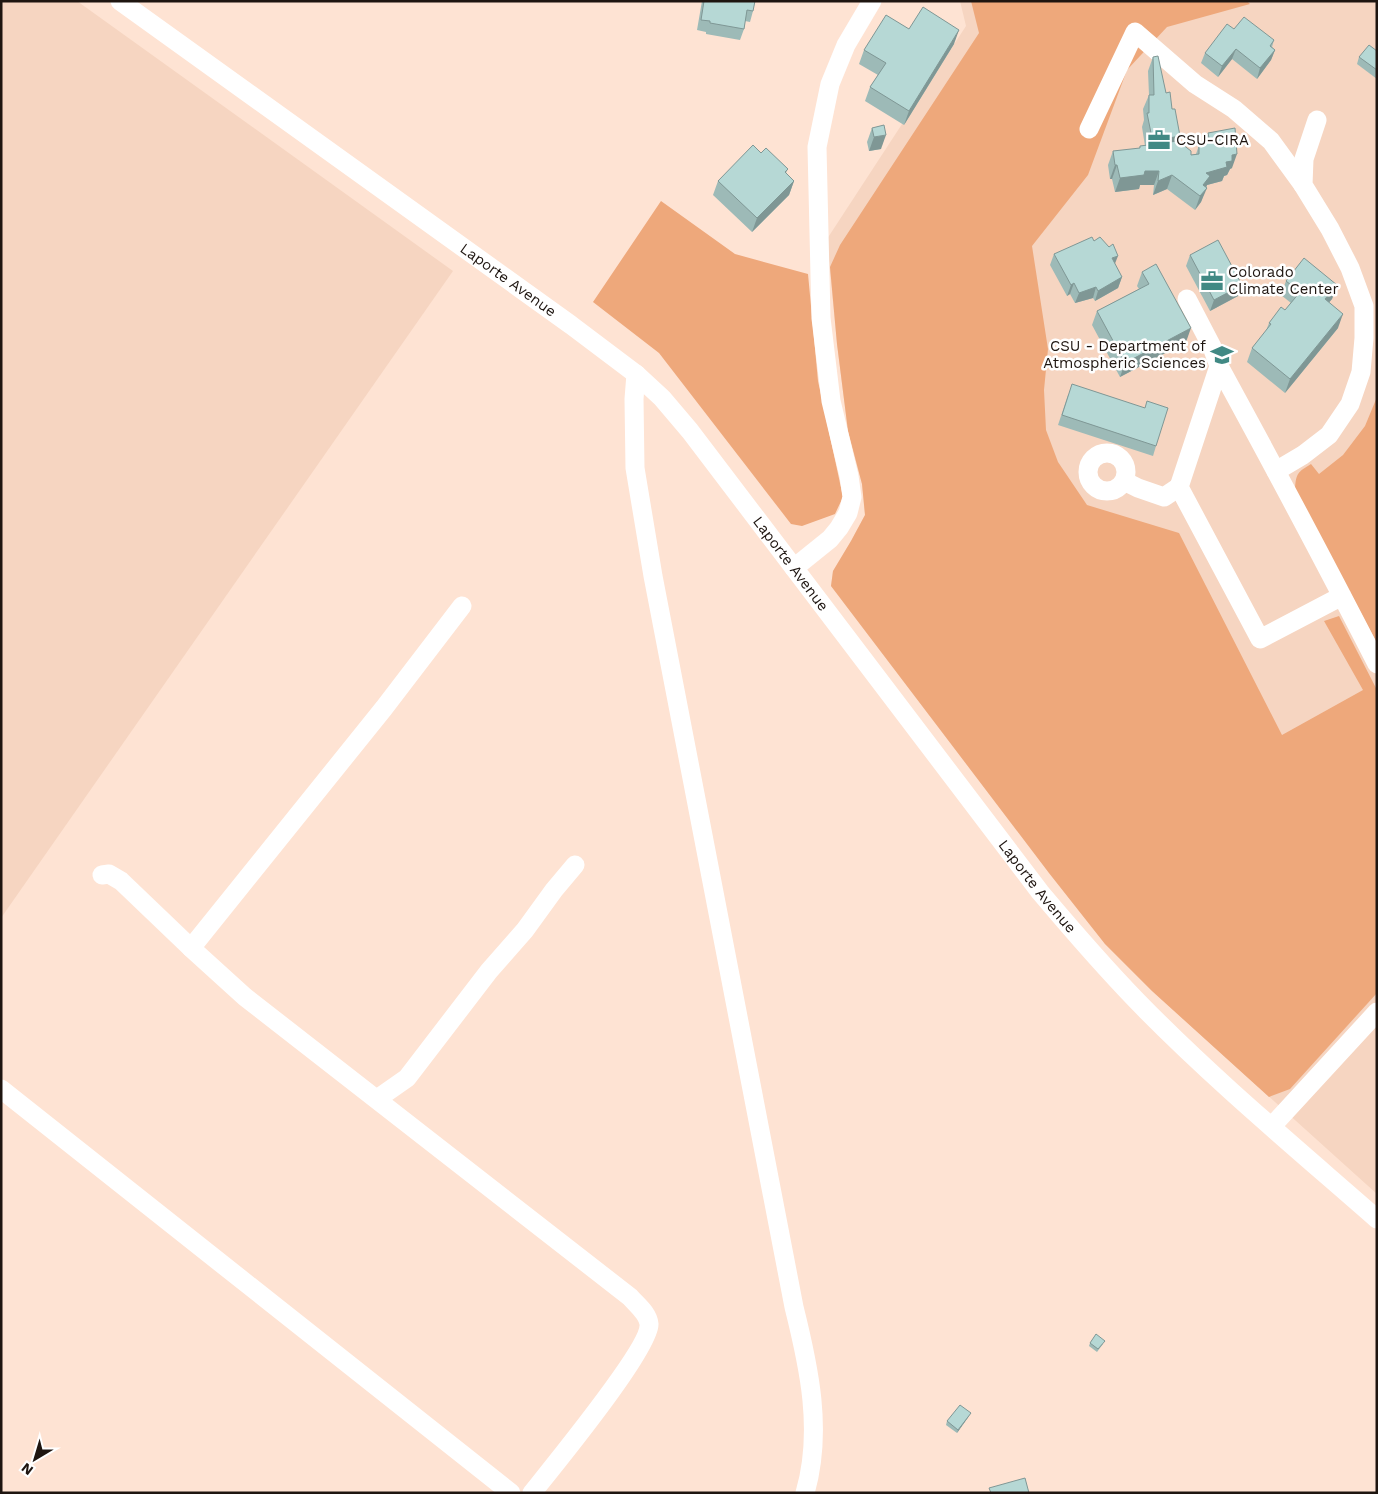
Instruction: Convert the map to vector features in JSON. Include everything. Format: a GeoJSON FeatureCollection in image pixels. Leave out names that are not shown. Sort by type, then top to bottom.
{"type":"FeatureCollection","features":[{"type":"Feature","properties":{"kind":"street","name":"Laporte Avenue"},"geometry":{"type":"LineString","coordinates":[[120,1],[563,319],[636,374],[662,398],[690,431],[1040,892],[1097,959],[1160,1024],[1226,1086],[1377,1219]]}},
{"type":"Feature","properties":{"kind":"street"},"geometry":{"type":"LineString","coordinates":[[794,568],[835,534],[848,513],[852,497],[849,476],[831,401],[821,318],[817,147],[830,84],[846,45],[872,1]]}},
{"type":"Feature","properties":{"kind":"street"},"geometry":{"type":"LineString","coordinates":[[1090,129],[1135,32],[1195,84],[1234,109],[1271,140],[1303,185],[1330,229],[1350,268],[1364,306],[1361,372],[1350,404],[1329,435],[1303,455],[1276,471]]}},
{"type":"Feature","properties":{"kind":"street"},"geometry":{"type":"LineString","coordinates":[[1303,185],[1304,159],[1317,120]]}},
{"type":"Feature","properties":{"kind":"street"},"geometry":{"type":"LineString","coordinates":[[1187,299],[1220,366],[1377,664]]}},
{"type":"Feature","properties":{"kind":"street"},"geometry":{"type":"LineString","coordinates":[[1124,481],[1164,497],[1179,487],[1220,366]]}},
{"type":"Feature","properties":{"kind":"street"},"geometry":{"type":"LineString","coordinates":[[636,374],[634,399],[635,468],[653,576],[794,1307],[806,1355],[813,1405],[811,1459],[805,1493]]}},
{"type":"Feature","properties":{"kind":"street"},"geometry":{"type":"LineString","coordinates":[[1179,487],[1260,639],[1342,596]]}},
{"type":"Feature","properties":{"kind":"street"},"geometry":{"type":"LineString","coordinates":[[191,948],[384,708],[462,606]]}},
{"type":"Feature","properties":{"kind":"street"},"geometry":{"type":"LineString","coordinates":[[377,1099],[407,1078],[575,865]]}},
{"type":"Feature","properties":{"kind":"street"},"geometry":{"type":"LineString","coordinates":[[102,875],[110,874],[121,882],[245,997],[642,1308],[649,1326],[648,1335],[638,1352],[605,1399],[532,1493]]}},
{"type":"Feature","properties":{"kind":"street"},"geometry":{"type":"LineString","coordinates":[[1272,1126],[1377,1012]]}},
{"type":"Feature","properties":{"kind":"street"},"geometry":{"type":"LineString","coordinates":[[1,1089],[511,1493]]}},
{"type":"Feature","properties":{"kind":"shaded area"},"geometry":{"type":"Polygon","coordinates":[[[1,1],[77,1],[453,271],[1,918],[1,1]]]}},
{"type":"Feature","properties":{"kind":"shaded area"},"geometry":{"type":"Polygon","coordinates":[[[960,1],[1377,1],[1377,1194],[1152,991],[1105,944],[831,586],[833,571],[865,515],[862,484],[848,431],[827,239],[966,26],[960,1]]]}},
{"type":"Feature","properties":{"kind":"shaded area"},"geometry":{"type":"Polygon","coordinates":[[[971,1],[1247,1],[1250,4],[1167,27],[1127,70],[1088,175],[1032,246],[1048,349],[1044,390],[1046,430],[1058,462],[1087,505],[1179,533],[1282,735],[1363,690],[1324,621],[1339,616],[1377,690],[1377,993],[1290,1089],[1269,1097],[1152,991],[1105,944],[831,586],[833,571],[865,515],[862,484],[848,431],[830,267],[840,245],[979,33],[971,1]]]}},
{"type":"Feature","properties":{"kind":"shaded area"},"geometry":{"type":"Polygon","coordinates":[[[661,201],[735,254],[808,274],[818,381],[843,497],[835,514],[802,526],[791,524],[659,353],[593,302],[661,201]]]}},
{"type":"Feature","properties":{"kind":"shaded area"},"geometry":{"type":"Polygon","coordinates":[[[1377,397],[1377,643],[1295,489],[1298,473],[1303,469],[1311,464],[1319,474],[1343,455],[1365,426],[1377,397]]]}},
{"type":"Feature","properties":{"kind":"building"},"geometry":{"type":"Polygon","coordinates":[[[704,1],[755,1],[753,11],[747,10],[744,29],[701,20],[704,1]]]}},
{"type":"Feature","properties":{"kind":"building"},"geometry":{"type":"Polygon","coordinates":[[[923,7],[959,30],[909,111],[870,87],[886,63],[864,50],[886,15],[909,29],[923,7]]]}},
{"type":"Feature","properties":{"kind":"building"},"geometry":{"type":"Polygon","coordinates":[[[1244,17],[1274,40],[1270,46],[1275,50],[1260,68],[1236,49],[1222,66],[1205,53],[1227,24],[1234,29],[1244,17]]]}},
{"type":"Feature","properties":{"kind":"building"},"geometry":{"type":"Polygon","coordinates":[[[1369,45],[1377,51],[1377,70],[1359,57],[1369,45]]]}},
{"type":"Feature","properties":{"kind":"building","name":"CSU-CIRA"},"geometry":{"type":"Polygon","coordinates":[[[1158,56],[1166,93],[1170,92],[1172,109],[1175,109],[1180,136],[1169,138],[1170,142],[1178,141],[1191,151],[1191,155],[1199,154],[1199,145],[1205,145],[1204,139],[1209,138],[1208,133],[1235,128],[1237,154],[1232,155],[1232,161],[1226,162],[1227,167],[1206,173],[1210,176],[1203,185],[1207,188],[1200,196],[1172,175],[1158,181],[1159,171],[1145,171],[1144,175],[1120,178],[1117,165],[1115,165],[1113,151],[1156,144],[1155,138],[1152,138],[1147,113],[1149,113],[1149,95],[1154,95],[1153,57],[1158,56]]]}},
{"type":"Feature","properties":{"kind":"building"},"geometry":{"type":"Polygon","coordinates":[[[884,125],[886,135],[874,137],[872,128],[884,125]]]}},
{"type":"Feature","properties":{"kind":"building"},"geometry":{"type":"Polygon","coordinates":[[[753,145],[761,153],[766,148],[788,169],[785,172],[794,181],[757,218],[718,181],[753,145]]]}},
{"type":"Feature","properties":{"kind":"building"},"geometry":{"type":"Polygon","coordinates":[[[1092,237],[1094,241],[1100,237],[1109,247],[1113,244],[1118,256],[1112,258],[1122,277],[1098,291],[1096,287],[1079,293],[1074,283],[1071,285],[1054,254],[1092,237]]]}},
{"type":"Feature","properties":{"kind":"building","name":"Colorado Climate Center"},"geometry":{"type":"Polygon","coordinates":[[[1218,240],[1242,285],[1214,300],[1190,255],[1218,240]]]}},
{"type":"Feature","properties":{"kind":"building"},"geometry":{"type":"Polygon","coordinates":[[[1304,258],[1337,285],[1325,299],[1343,314],[1290,379],[1252,348],[1271,324],[1269,323],[1281,307],[1285,310],[1300,292],[1286,281],[1304,258]]]}},
{"type":"Feature","properties":{"kind":"building"},"geometry":{"type":"Polygon","coordinates":[[[1156,264],[1191,328],[1125,363],[1097,311],[1149,284],[1142,272],[1156,264]]]}},
{"type":"Feature","properties":{"kind":"building"},"geometry":{"type":"Polygon","coordinates":[[[1072,384],[1145,408],[1147,401],[1168,408],[1156,446],[1062,415],[1072,384]]]}},
{"type":"Feature","properties":{"kind":"building"},"geometry":{"type":"Polygon","coordinates":[[[1096,1334],[1105,1341],[1098,1349],[1090,1343],[1096,1334]]]}},
{"type":"Feature","properties":{"kind":"building"},"geometry":{"type":"Polygon","coordinates":[[[960,1405],[971,1413],[958,1430],[947,1421],[960,1405]]]}},
{"type":"Feature","properties":{"kind":"building"},"geometry":{"type":"Polygon","coordinates":[[[1025,1478],[1029,1493],[991,1493],[989,1488],[1025,1478]]]}},
{"type":"Feature","properties":{"kind":"place","name":"CSU-CIRA"},"geometry":{"type":"Point","coordinates":[1159,140]}},
{"type":"Feature","properties":{"kind":"place","name":"Colorado Climate Center"},"geometry":{"type":"Point","coordinates":[1212,281]}},
{"type":"Feature","properties":{"kind":"place","name":"CSU - Department of Atmospheric Sciences"},"geometry":{"type":"Point","coordinates":[1222,355]}}]}
